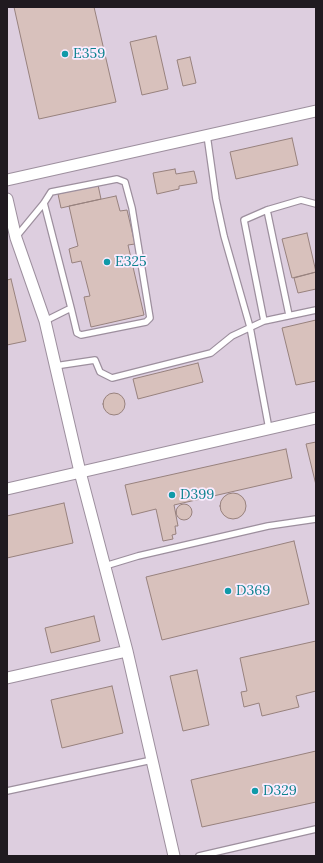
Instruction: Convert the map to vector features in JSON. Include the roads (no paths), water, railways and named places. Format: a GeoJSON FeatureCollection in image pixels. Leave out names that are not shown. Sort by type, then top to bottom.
{"type":"FeatureCollection","features":[{"type":"Feature","properties":{"kind":"street"},"geometry":{"type":"LineString","coordinates":[[7,180],[316,111]]}},
{"type":"Feature","properties":{"kind":"street"},"geometry":{"type":"LineString","coordinates":[[7,199],[16,238],[45,321],[80,472],[126,651],[174,856]]}},
{"type":"Feature","properties":{"kind":"street"},"geometry":{"type":"LineString","coordinates":[[7,489],[316,418]]}},
{"type":"Feature","properties":{"kind":"street"},"geometry":{"type":"LineString","coordinates":[[7,678],[126,651]]}},
{"type":"Feature","properties":{"kind":"lane"},"geometry":{"type":"LineString","coordinates":[[207,135],[221,224],[250,327],[269,429]]}},
{"type":"Feature","properties":{"kind":"lane"},"geometry":{"type":"LineString","coordinates":[[16,238],[52,192],[117,179],[125,182],[132,208],[150,318],[146,322],[81,335],[77,333],[44,203]]}},
{"type":"Feature","properties":{"kind":"lane"},"geometry":{"type":"LineString","coordinates":[[264,321],[244,220],[267,210],[300,200],[316,204]]}},
{"type":"Feature","properties":{"kind":"lane"},"geometry":{"type":"LineString","coordinates":[[267,210],[289,315]]}},
{"type":"Feature","properties":{"kind":"lane"},"geometry":{"type":"LineString","coordinates":[[45,321],[71,308]]}},
{"type":"Feature","properties":{"kind":"lane"},"geometry":{"type":"LineString","coordinates":[[55,366],[95,360],[100,372],[112,378],[211,354],[232,336],[264,321],[316,310]]}},
{"type":"Feature","properties":{"kind":"lane"},"geometry":{"type":"LineString","coordinates":[[105,566],[138,556],[268,526],[316,519]]}},
{"type":"Feature","properties":{"kind":"lane"},"geometry":{"type":"LineString","coordinates":[[7,791],[152,760]]}},
{"type":"Feature","properties":{"kind":"lane"},"geometry":{"type":"LineString","coordinates":[[199,856],[316,829]]}},
{"type":"Feature","properties":{"kind":"place","name":"E359"},"geometry":{"type":"Point","coordinates":[65,54]}},
{"type":"Feature","properties":{"kind":"place","name":"E325"},"geometry":{"type":"Point","coordinates":[107,262]}},
{"type":"Feature","properties":{"kind":"place","name":"D399"},"geometry":{"type":"Point","coordinates":[172,495]}},
{"type":"Feature","properties":{"kind":"place","name":"D369"},"geometry":{"type":"Point","coordinates":[228,591]}},
{"type":"Feature","properties":{"kind":"place","name":"D329"},"geometry":{"type":"Point","coordinates":[255,791]}}]}
